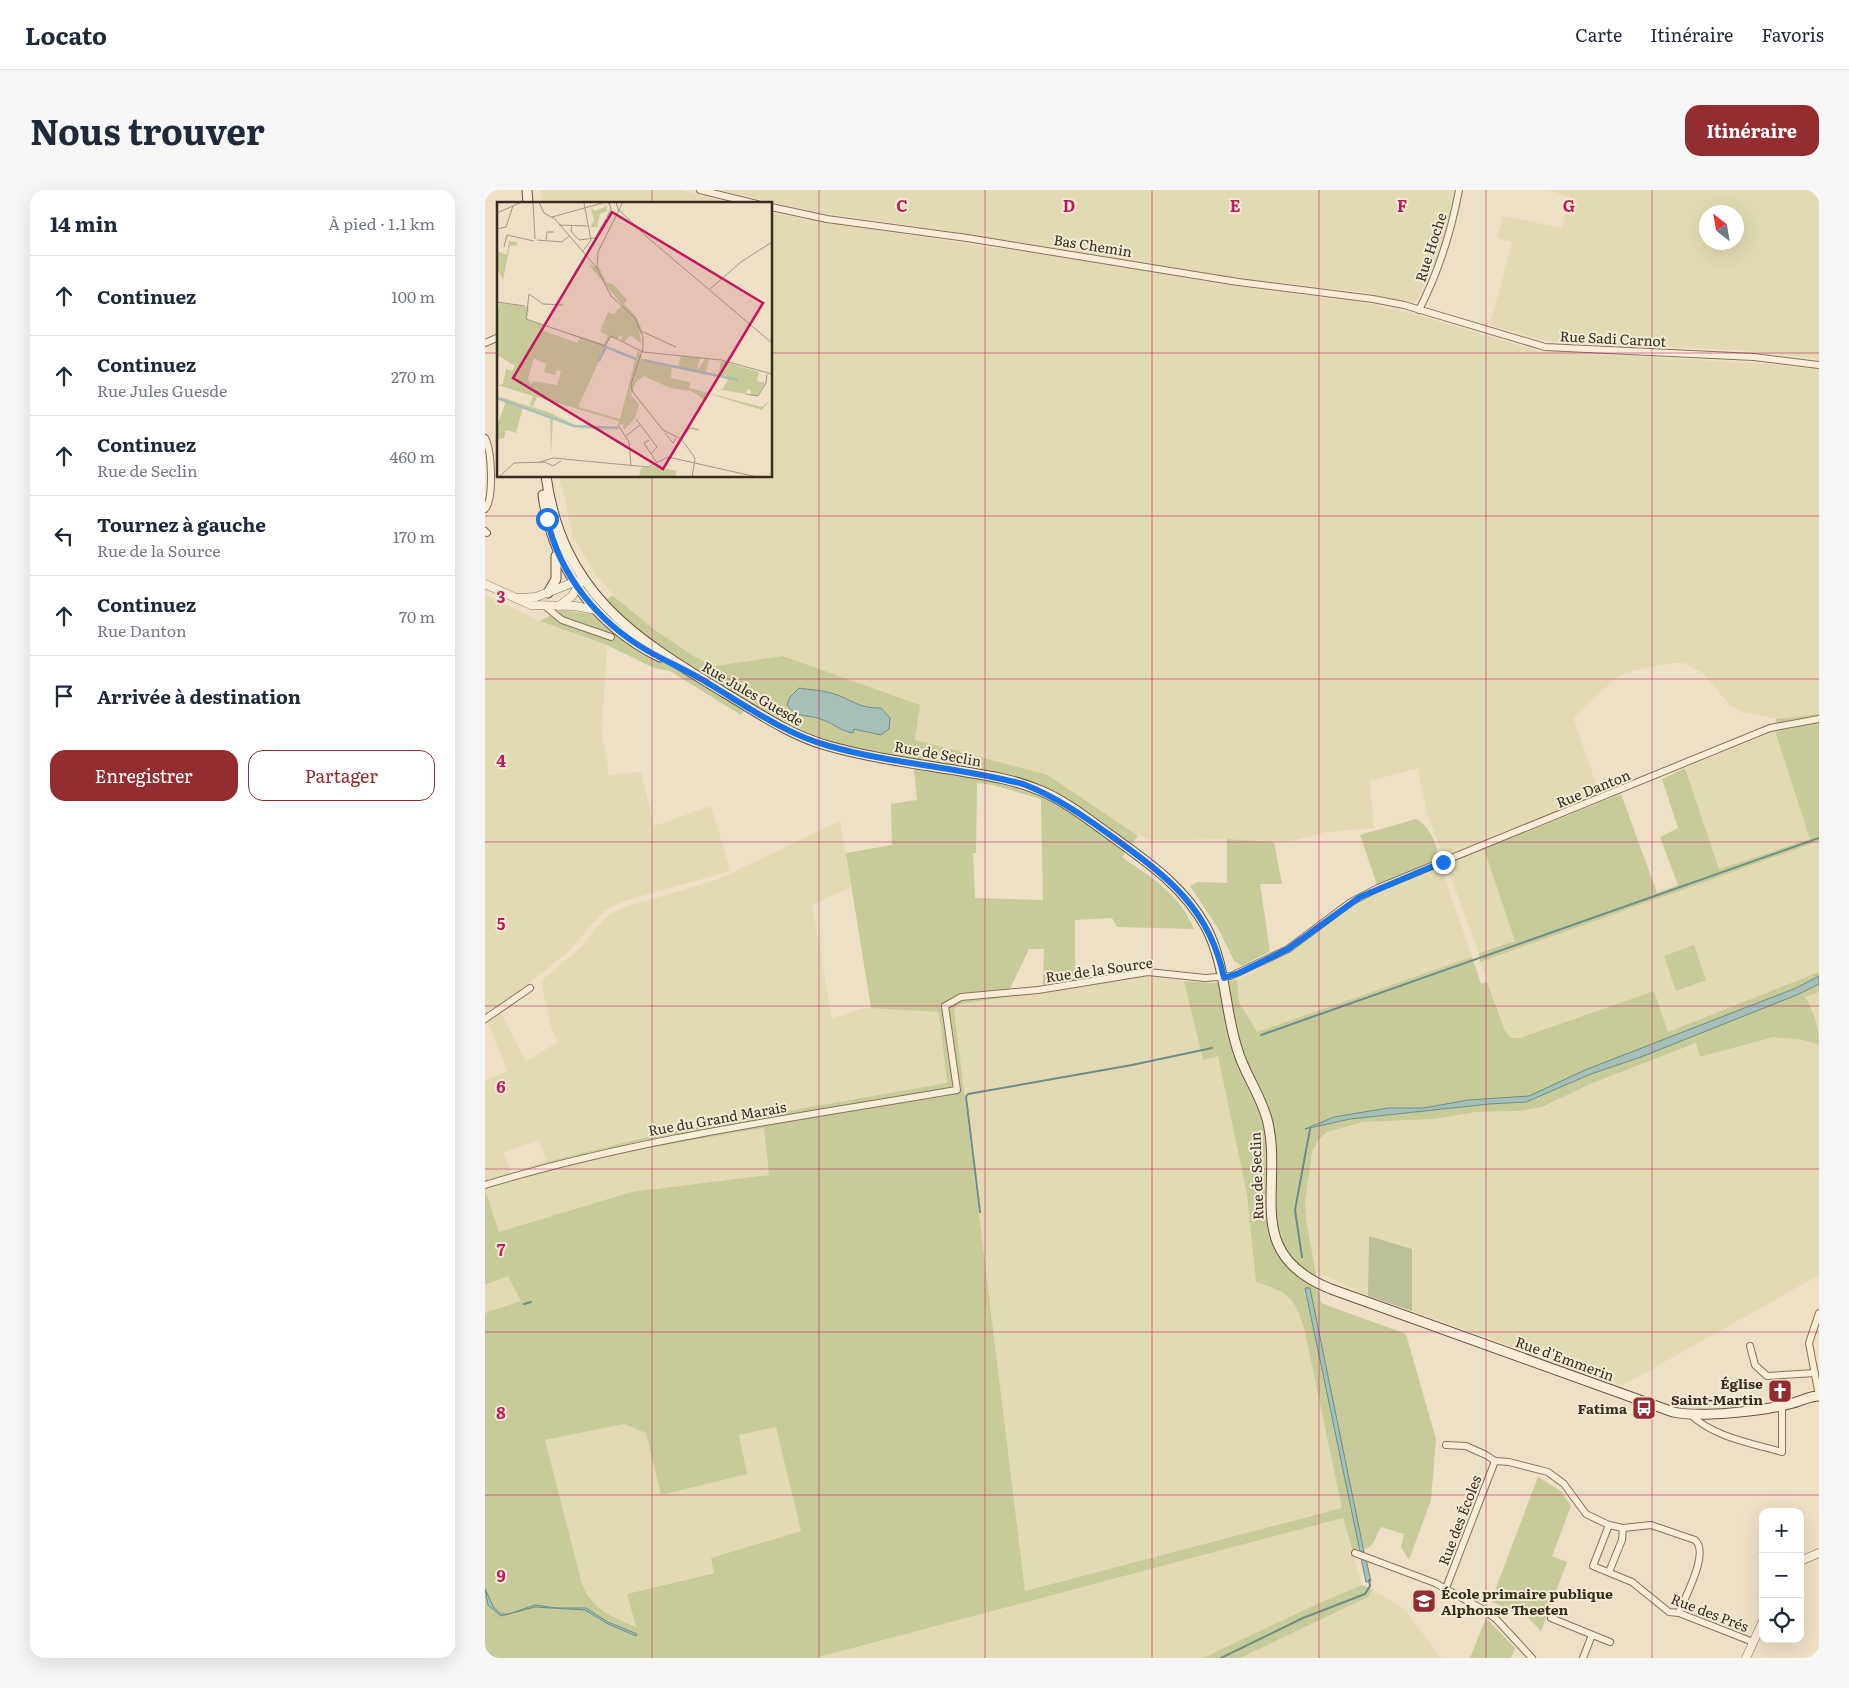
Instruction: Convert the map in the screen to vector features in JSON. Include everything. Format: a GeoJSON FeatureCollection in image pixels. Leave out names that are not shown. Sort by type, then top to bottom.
{"type":"FeatureCollection","features":[{"type":"Feature","properties":{"kind":"main road"},"geometry":{"type":"LineString","coordinates":[[541,478],[557,572],[555,583],[547,593]]}},
{"type":"Feature","properties":{"kind":"main road"},"geometry":{"type":"LineString","coordinates":[[546,478],[559,536],[578,583]]}},
{"type":"Feature","properties":{"kind":"main road"},"geometry":{"type":"LineString","coordinates":[[553,541],[578,583]]}},
{"type":"Feature","properties":{"kind":"main road","name":"Rue Jules Guesde"},"geometry":{"type":"LineString","coordinates":[[578,583],[596,610],[637,644],[685,669],[788,730],[836,748]]}},
{"type":"Feature","properties":{"kind":"main road","name":"Rue Jules Guesde"},"geometry":{"type":"LineString","coordinates":[[578,583],[619,620],[685,669]]}},
{"type":"Feature","properties":{"kind":"main road","name":"Rue de Seclin"},"geometry":{"type":"LineString","coordinates":[[836,748],[1008,780],[1037,789],[1068,805],[1154,867],[1180,890],[1207,928],[1218,954],[1237,1050],[1268,1124],[1271,1149],[1269,1210],[1273,1233],[1287,1258],[1309,1278]]}},
{"type":"Feature","properties":{"kind":"main road","name":"Rue d'Emmerin"},"geometry":{"type":"LineString","coordinates":[[1309,1278],[1331,1289],[1661,1408],[1690,1414],[1782,1406],[1819,1396]]}},
{"type":"Feature","properties":{"kind":"street"},"geometry":{"type":"LineString","coordinates":[[701,190],[749,202]]}},
{"type":"Feature","properties":{"kind":"street","name":"Rue Hoche"},"geometry":{"type":"LineString","coordinates":[[1419,310],[1440,266],[1451,230],[1459,190]]}},
{"type":"Feature","properties":{"kind":"street","name":"Bas Chemin"},"geometry":{"type":"LineString","coordinates":[[773,207],[827,219],[967,238],[1238,282],[1373,299],[1411,308]]}},
{"type":"Feature","properties":{"kind":"street","name":"Rue Sadi Carnot"},"geometry":{"type":"LineString","coordinates":[[1411,308],[1545,347],[1754,357],[1819,365]]}},
{"type":"Feature","properties":{"kind":"street"},"geometry":{"type":"LineString","coordinates":[[485,343],[497,338]]}},
{"type":"Feature","properties":{"kind":"street"},"geometry":{"type":"LineString","coordinates":[[485,438],[492,460],[489,481],[490,500],[485,509]]}},
{"type":"Feature","properties":{"kind":"street"},"geometry":{"type":"LineString","coordinates":[[513,597],[532,598],[578,583]]}},
{"type":"Feature","properties":{"kind":"street"},"geometry":{"type":"LineString","coordinates":[[559,606],[572,596],[578,583]]}},
{"type":"Feature","properties":{"kind":"street"},"geometry":{"type":"LineString","coordinates":[[485,584],[531,605],[581,607],[596,610]]}},
{"type":"Feature","properties":{"kind":"street"},"geometry":{"type":"LineString","coordinates":[[547,593],[547,607],[562,620],[611,637]]}},
{"type":"Feature","properties":{"kind":"street","name":"Rue Danton"},"geometry":{"type":"LineString","coordinates":[[1378,888],[1770,728],[1819,719]]}},
{"type":"Feature","properties":{"kind":"street","name":"Rue de la Source"},"geometry":{"type":"LineString","coordinates":[[957,1090],[945,1006],[958,998],[1038,990],[1148,972],[1224,978],[1239,973],[1288,949],[1355,900],[1378,888]]}},
{"type":"Feature","properties":{"kind":"street"},"geometry":{"type":"LineString","coordinates":[[485,1019],[530,988]]}},
{"type":"Feature","properties":{"kind":"street","name":"Rue du Grand Marais"},"geometry":{"type":"LineString","coordinates":[[485,1185],[553,1165],[638,1145],[957,1090]]}},
{"type":"Feature","properties":{"kind":"street"},"geometry":{"type":"LineString","coordinates":[[1819,1313],[1809,1339],[1819,1396]]}},
{"type":"Feature","properties":{"kind":"street"},"geometry":{"type":"LineString","coordinates":[[1750,1346],[1755,1365],[1767,1376],[1815,1373]]}},
{"type":"Feature","properties":{"kind":"street"},"geometry":{"type":"LineString","coordinates":[[1690,1414],[1700,1424],[1713,1430],[1782,1452],[1782,1406]]}},
{"type":"Feature","properties":{"kind":"street"},"geometry":{"type":"LineString","coordinates":[[1446,1445],[1466,1446],[1495,1461],[1509,1462],[1548,1472],[1564,1484],[1586,1514],[1609,1525],[1623,1528],[1642,1524],[1657,1526],[1691,1538],[1699,1545],[1700,1561],[1679,1613]]}},
{"type":"Feature","properties":{"kind":"street","name":"Rue des Écoles"},"geometry":{"type":"LineString","coordinates":[[1446,1588],[1495,1461]]}},
{"type":"Feature","properties":{"kind":"street","name":"Rue des Prés"},"geometry":{"type":"LineString","coordinates":[[1609,1525],[1593,1566],[1636,1585],[1669,1612],[1679,1613],[1753,1642]]}},
{"type":"Feature","properties":{"kind":"street"},"geometry":{"type":"LineString","coordinates":[[1609,1572],[1622,1540],[1623,1528]]}},
{"type":"Feature","properties":{"kind":"street"},"geometry":{"type":"LineString","coordinates":[[1357,1553],[1446,1588],[1492,1616],[1532,1658]]}},
{"type":"Feature","properties":{"kind":"street"},"geometry":{"type":"LineString","coordinates":[[1804,1559],[1819,1553]]}},
{"type":"Feature","properties":{"kind":"street"},"geometry":{"type":"LineString","coordinates":[[1551,1618],[1610,1642]]}},
{"type":"Feature","properties":{"kind":"street"},"geometry":{"type":"LineString","coordinates":[[1746,1658],[1759,1629]]}},
{"type":"Feature","properties":{"kind":"street"},"geometry":{"type":"LineString","coordinates":[[1583,1658],[1592,1635]]}},
{"type":"Feature","properties":{"kind":"shaded area"},"geometry":{"type":"Polygon","coordinates":[[[541,190],[681,190],[728,202],[542,202],[541,190]]]}},
{"type":"Feature","properties":{"kind":"shaded area"},"geometry":{"type":"Polygon","coordinates":[[[720,190],[1454,190],[1447,229],[1439,253],[1415,303],[1362,292],[1226,277],[923,227],[816,212],[720,190]]]}},
{"type":"Feature","properties":{"kind":"shaded area"},"geometry":{"type":"Polygon","coordinates":[[[1547,190],[1819,190],[1819,359],[1737,350],[1548,341],[1490,325],[1512,242],[1497,238],[1503,216],[1562,228],[1569,196],[1547,190]]]}},
{"type":"Feature","properties":{"kind":"shaded area"},"geometry":{"type":"Polygon","coordinates":[[[773,213],[1141,269],[1241,287],[1367,303],[1421,316],[1538,351],[1767,364],[1819,370],[1819,714],[1776,719],[1743,712],[1729,704],[1703,673],[1684,663],[1671,663],[1627,672],[1617,677],[1575,716],[1574,720],[1600,795],[1449,856],[1444,855],[1427,814],[1418,768],[1370,781],[1374,828],[1326,832],[1288,842],[1237,839],[1151,840],[1131,832],[1045,774],[914,740],[919,705],[783,656],[715,666],[695,657],[655,630],[622,604],[595,574],[573,536],[559,478],[773,478],[773,213]]]}},
{"type":"Feature","properties":{"kind":"shaded area"},"geometry":{"type":"Polygon","coordinates":[[[485,595],[540,621],[607,645],[602,733],[609,775],[641,772],[654,826],[711,806],[730,871],[624,901],[604,911],[567,953],[485,1014],[485,595]]]}},
{"type":"Feature","properties":{"kind":"shaded area"},"geometry":{"type":"Polygon","coordinates":[[[1775,731],[1811,839],[1719,869],[1685,768],[1775,731]]]}},
{"type":"Feature","properties":{"kind":"shaded area"},"geometry":{"type":"Polygon","coordinates":[[[840,821],[852,886],[812,905],[832,1019],[861,1009],[879,1007],[939,1012],[947,1084],[659,1134],[547,1162],[539,1140],[504,1152],[511,1174],[485,1182],[485,1081],[507,1071],[487,1020],[501,1012],[526,1062],[558,1042],[551,1028],[541,981],[580,948],[608,915],[625,907],[717,880],[840,821]]]}},
{"type":"Feature","properties":{"kind":"shaded area"},"geometry":{"type":"Polygon","coordinates":[[[1819,841],[1819,972],[1668,1032],[1654,991],[1520,1038],[1512,1038],[1505,1031],[1480,962],[1819,841]]]}},
{"type":"Feature","properties":{"kind":"shaded area"},"geometry":{"type":"Polygon","coordinates":[[[1484,849],[1515,941],[1479,953],[1446,864],[1484,849]]]}},
{"type":"Feature","properties":{"kind":"shaded area"},"geometry":{"type":"Polygon","coordinates":[[[1441,867],[1472,957],[1257,1032],[1239,1002],[1237,980],[1296,947],[1351,906],[1401,881],[1441,867]]]}},
{"type":"Feature","properties":{"kind":"shaded area"},"geometry":{"type":"Polygon","coordinates":[[[1150,976],[1184,981],[1203,1059],[1218,1056],[1247,1195],[1256,1282],[1281,1289],[1292,1298],[1297,1308],[1304,1328],[1342,1508],[1025,1591],[954,1009],[959,1004],[978,1000],[1063,990],[1124,978],[1150,976]]]}},
{"type":"Feature","properties":{"kind":"shaded area"},"geometry":{"type":"Polygon","coordinates":[[[1819,992],[1819,1032],[1814,1011],[1804,997],[1819,992]]]}},
{"type":"Feature","properties":{"kind":"shaded area"},"geometry":{"type":"Polygon","coordinates":[[[1773,1037],[1803,1040],[1819,1045],[1819,1275],[1623,1385],[1412,1311],[1412,1249],[1370,1236],[1368,1296],[1315,1271],[1306,1220],[1305,1202],[1312,1153],[1318,1140],[1327,1132],[1363,1122],[1433,1119],[1476,1112],[1520,1111],[1542,1107],[1590,1084],[1697,1043],[1700,1057],[1773,1037]]]}},
{"type":"Feature","properties":{"kind":"shaded area"},"geometry":{"type":"Polygon","coordinates":[[[764,1128],[769,1175],[631,1192],[499,1232],[485,1190],[547,1170],[624,1152],[764,1128]]]}},
{"type":"Feature","properties":{"kind":"shaded area"},"geometry":{"type":"Polygon","coordinates":[[[508,1275],[521,1301],[485,1313],[485,1285],[508,1275]]]}},
{"type":"Feature","properties":{"kind":"shaded area"},"geometry":{"type":"Polygon","coordinates":[[[624,1424],[646,1433],[661,1495],[739,1435],[777,1427],[801,1531],[711,1558],[714,1572],[627,1594],[636,1627],[607,1616],[586,1595],[582,1584],[545,1440],[624,1424]]]}},
{"type":"Feature","properties":{"kind":"shaded area"},"geometry":{"type":"Polygon","coordinates":[[[1343,1518],[1362,1585],[1317,1604],[1203,1658],[815,1658],[1343,1518]]]}},
{"type":"Feature","properties":{"kind":"shaded area"},"geometry":{"type":"Polygon","coordinates":[[[1372,1589],[1405,1610],[1441,1658],[1240,1658],[1368,1597],[1372,1589]]]}},
{"type":"Feature","properties":{"kind":"green space"},"geometry":{"type":"Polygon","coordinates":[[[612,595],[655,630],[695,657],[715,666],[783,656],[920,705],[915,740],[1045,774],[1138,836],[1122,857],[1173,896],[1194,929],[1117,927],[1112,918],[1075,920],[1075,980],[1043,985],[1044,949],[1029,949],[1006,997],[959,1004],[954,1009],[1025,1591],[1342,1508],[1304,1328],[1297,1309],[1293,1302],[1283,1293],[1256,1282],[1247,1195],[1218,1056],[1203,1060],[1184,981],[1213,983],[1237,980],[1239,1002],[1257,1032],[1472,957],[1481,984],[1487,982],[1505,1031],[1512,1038],[1520,1038],[1654,991],[1668,1032],[1819,972],[1819,992],[1805,997],[1816,1020],[1819,1045],[1803,1040],[1773,1037],[1700,1057],[1696,1043],[1590,1084],[1542,1107],[1520,1111],[1476,1112],[1433,1119],[1363,1122],[1327,1132],[1318,1140],[1312,1153],[1305,1202],[1306,1219],[1321,1303],[1406,1334],[1436,1439],[1431,1500],[1409,1560],[1401,1547],[1404,1534],[1381,1527],[1369,1548],[1353,1552],[1343,1518],[815,1658],[485,1658],[485,1313],[521,1301],[508,1276],[485,1285],[485,1190],[499,1232],[631,1192],[769,1175],[764,1128],[624,1152],[547,1170],[485,1189],[485,1182],[546,1162],[659,1134],[947,1083],[939,1012],[871,1008],[846,853],[892,845],[891,804],[917,800],[913,758],[837,744],[815,737],[750,703],[741,715],[670,671],[654,668],[607,645],[540,621],[561,610],[591,614],[612,595]],[[977,783],[976,853],[973,853],[975,898],[1043,900],[1041,799],[993,785],[977,783]],[[624,1424],[545,1440],[582,1584],[591,1600],[604,1612],[636,1627],[627,1594],[714,1573],[711,1558],[801,1531],[776,1427],[739,1435],[747,1474],[661,1495],[646,1433],[624,1424]]]}},
{"type":"Feature","properties":{"kind":"green space"},"geometry":{"type":"Polygon","coordinates":[[[1819,714],[1819,841],[1480,962],[1479,953],[1515,941],[1484,849],[1621,794],[1657,893],[1678,885],[1660,837],[1678,828],[1662,779],[1685,768],[1719,869],[1810,839],[1775,731],[1776,719],[1819,714]]]}},
{"type":"Feature","properties":{"kind":"green space"},"geometry":{"type":"Polygon","coordinates":[[[1416,819],[1428,830],[1436,847],[1438,858],[1428,866],[1377,885],[1360,835],[1416,819]]]}},
{"type":"Feature","properties":{"kind":"green space"},"geometry":{"type":"Polygon","coordinates":[[[1227,839],[1274,842],[1282,884],[1260,884],[1270,951],[1242,966],[1234,961],[1218,928],[1190,886],[1198,882],[1227,883],[1227,839]]]}},
{"type":"Feature","properties":{"kind":"green space"},"geometry":{"type":"Polygon","coordinates":[[[1694,945],[1706,980],[1676,991],[1664,956],[1694,945]]]}},
{"type":"Feature","properties":{"kind":"green space"},"geometry":{"type":"Polygon","coordinates":[[[1369,1236],[1412,1249],[1412,1311],[1368,1296],[1369,1236]]]}},
{"type":"Feature","properties":{"kind":"green space"},"geometry":{"type":"Polygon","coordinates":[[[1538,1477],[1561,1491],[1571,1506],[1552,1556],[1567,1562],[1541,1631],[1520,1609],[1512,1611],[1491,1601],[1538,1477]]]}},
{"type":"Feature","properties":{"kind":"green space"},"geometry":{"type":"Polygon","coordinates":[[[1362,1585],[1372,1589],[1368,1597],[1240,1658],[1203,1658],[1317,1604],[1362,1585]]]}},
{"type":"Feature","properties":{"kind":"green space"},"geometry":{"type":"Polygon","coordinates":[[[1486,1618],[1515,1648],[1511,1658],[1470,1658],[1486,1618]]]}},
{"type":"Feature","properties":{"kind":"water"},"geometry":{"type":"Polygon","coordinates":[[[799,688],[827,692],[860,705],[881,708],[890,718],[889,729],[881,735],[854,729],[853,733],[818,718],[798,714],[790,709],[787,704],[790,697],[799,688]]]}},
{"type":"Feature","properties":{"kind":"water"},"geometry":{"type":"Polygon","coordinates":[[[1819,976],[1819,984],[1799,994],[1641,1057],[1591,1074],[1526,1102],[1489,1104],[1350,1119],[1305,1129],[1334,1117],[1388,1108],[1424,1108],[1468,1100],[1529,1096],[1585,1070],[1796,988],[1819,976]]]}},
{"type":"Feature","properties":{"kind":"water"},"geometry":{"type":"Polygon","coordinates":[[[1305,1288],[1310,1288],[1364,1552],[1360,1551],[1305,1288]]]}},
{"type":"Feature","properties":{"kind":"water"},"geometry":{"type":"Polygon","coordinates":[[[1361,1558],[1366,1559],[1371,1581],[1366,1582],[1361,1558]]]}},
{"type":"Feature","properties":{"kind":"water"},"geometry":{"type":"Polygon","coordinates":[[[485,1589],[494,1608],[501,1614],[509,1614],[501,1616],[488,1605],[485,1589]]]}},
{"type":"Feature","properties":{"kind":"water"},"geometry":{"type":"Polygon","coordinates":[[[535,1605],[557,1608],[586,1608],[608,1622],[637,1634],[636,1636],[608,1624],[585,1610],[535,1607],[510,1613],[535,1605]]]}},
{"type":"Feature","properties":{"kind":"waterway"},"geometry":{"type":"LineString","coordinates":[[1261,1035],[1819,838]]}},
{"type":"Feature","properties":{"kind":"waterway"},"geometry":{"type":"LineString","coordinates":[[980,1212],[966,1097],[968,1094],[1132,1065],[1212,1048]]}},
{"type":"Feature","properties":{"kind":"waterway"},"geometry":{"type":"LineString","coordinates":[[1302,1257],[1295,1210],[1310,1129]]}},
{"type":"Feature","properties":{"kind":"waterway"},"geometry":{"type":"LineString","coordinates":[[524,1304],[531,1302]]}},
{"type":"Feature","properties":{"kind":"waterway"},"geometry":{"type":"LineString","coordinates":[[1221,1658],[1303,1618],[1365,1594],[1370,1586],[1369,1580]]}},
{"type":"Feature","properties":{"kind":"place","name":"Église Saint-Martin"},"geometry":{"type":"Point","coordinates":[1780,1391]}},
{"type":"Feature","properties":{"kind":"place","name":"Fatima"},"geometry":{"type":"Point","coordinates":[1644,1408]}},
{"type":"Feature","properties":{"kind":"place","name":"École primaire publique Alphonse Theeten"},"geometry":{"type":"Point","coordinates":[1424,1601]}},
{"type":"Feature","properties":{"kind":"route"},"geometry":{"type":"LineString","coordinates":[[547,519],[557,551],[569,576],[587,600],[610,624],[648,651],[685,669],[778,725],[805,738],[828,746],[1023,784],[1048,794],[1074,810],[1154,867],[1185,896],[1199,914],[1210,934],[1220,960],[1224,978],[1239,973],[1288,949],[1360,897],[1443,862]]}}]}
